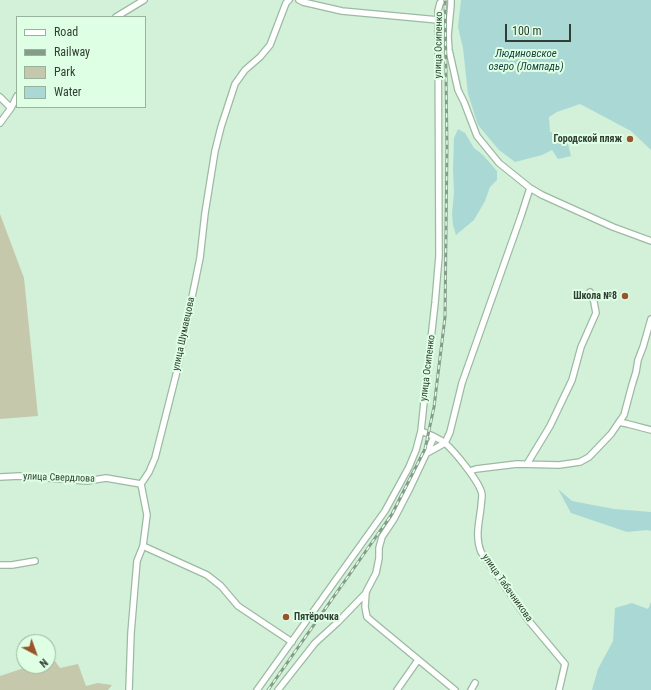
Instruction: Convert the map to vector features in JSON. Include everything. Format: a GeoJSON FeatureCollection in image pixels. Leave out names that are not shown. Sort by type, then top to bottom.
{"type":"FeatureCollection","features":[{"type":"Feature","properties":{"kind":"street"},"geometry":{"type":"LineString","coordinates":[[118,16],[144,0]]}},
{"type":"Feature","properties":{"kind":"street","name":"улица Шумавцова"},"geometry":{"type":"LineString","coordinates":[[142,484],[155,458],[176,375],[200,258],[205,213],[221,127],[235,84],[245,70],[260,57],[270,45],[286,3],[289,0]]}},
{"type":"Feature","properties":{"kind":"street"},"geometry":{"type":"LineString","coordinates":[[299,0],[342,11],[438,20]]}},
{"type":"Feature","properties":{"kind":"street","name":"улица Осипенко"},"geometry":{"type":"LineString","coordinates":[[258,690],[385,511],[409,467],[416,450],[420,431],[436,303],[439,256],[438,11],[440,3],[444,0]]}},
{"type":"Feature","properties":{"kind":"street"},"geometry":{"type":"LineString","coordinates":[[451,0],[448,36],[449,50],[458,90],[477,136],[499,163],[530,188],[542,195],[614,227],[651,241]]}},
{"type":"Feature","properties":{"kind":"street"},"geometry":{"type":"LineString","coordinates":[[0,96],[11,108]]}},
{"type":"Feature","properties":{"kind":"street"},"geometry":{"type":"LineString","coordinates":[[0,123],[16,98]]}},
{"type":"Feature","properties":{"kind":"street"},"geometry":{"type":"LineString","coordinates":[[426,454],[445,443],[450,432],[462,383],[530,188]]}},
{"type":"Feature","properties":{"kind":"street"},"geometry":{"type":"LineString","coordinates":[[526,464],[550,426],[572,380],[581,348],[596,313],[590,292]]}},
{"type":"Feature","properties":{"kind":"street"},"geometry":{"type":"LineString","coordinates":[[470,471],[517,464],[559,465],[580,462],[589,457],[606,440],[624,415],[638,360],[651,319]]}},
{"type":"Feature","properties":{"kind":"street"},"geometry":{"type":"LineString","coordinates":[[619,422],[651,430]]}},
{"type":"Feature","properties":{"kind":"street","name":"улица Табачникова"},"geometry":{"type":"LineString","coordinates":[[420,431],[445,443],[470,471],[482,493],[477,535],[478,544],[481,551],[529,621],[565,664],[559,690]]}},
{"type":"Feature","properties":{"kind":"street"},"geometry":{"type":"LineString","coordinates":[[278,690],[315,643],[338,622],[366,592],[376,573],[382,537],[394,519],[434,437]]}},
{"type":"Feature","properties":{"kind":"street","name":"улица Свердлова"},"geometry":{"type":"LineString","coordinates":[[0,477],[20,476],[87,481],[106,478],[142,484]]}},
{"type":"Feature","properties":{"kind":"street"},"geometry":{"type":"LineString","coordinates":[[129,690],[131,633],[137,561],[143,546],[147,516],[142,484]]}},
{"type":"Feature","properties":{"kind":"street"},"geometry":{"type":"LineString","coordinates":[[143,546],[207,575],[221,586],[238,606],[292,642]]}},
{"type":"Feature","properties":{"kind":"street"},"geometry":{"type":"LineString","coordinates":[[0,565],[12,565],[35,561]]}},
{"type":"Feature","properties":{"kind":"street"},"geometry":{"type":"LineString","coordinates":[[366,592],[365,607],[368,616],[455,690]]}},
{"type":"Feature","properties":{"kind":"street"},"geometry":{"type":"LineString","coordinates":[[397,690],[418,660]]}},
{"type":"Feature","properties":{"kind":"street"},"geometry":{"type":"LineString","coordinates":[[471,690],[475,683]]}},
{"type":"Feature","properties":{"kind":"green space"},"geometry":{"type":"Polygon","coordinates":[[[0,214],[24,278],[38,416],[0,419],[0,214]]]}},
{"type":"Feature","properties":{"kind":"green space"},"geometry":{"type":"Polygon","coordinates":[[[56,662],[60,668],[78,664],[86,686],[98,683],[112,685],[108,690],[0,690],[0,676],[16,671],[16,674],[56,674],[56,662]]]}},
{"type":"Feature","properties":{"kind":"water","name":"Людиновское озеро (Ломпадь)"},"geometry":{"type":"Polygon","coordinates":[[[461,0],[651,0],[651,150],[631,131],[580,104],[557,112],[549,117],[550,132],[566,135],[571,156],[558,159],[552,150],[542,155],[515,162],[499,150],[478,125],[468,94],[463,48],[458,27],[461,0]]]}},
{"type":"Feature","properties":{"kind":"water"},"geometry":{"type":"Polygon","coordinates":[[[458,129],[465,133],[474,148],[483,155],[497,171],[497,180],[490,187],[485,201],[474,220],[456,235],[452,214],[454,192],[454,138],[458,129]]]}},
{"type":"Feature","properties":{"kind":"water"},"geometry":{"type":"Polygon","coordinates":[[[558,489],[572,501],[614,509],[651,512],[651,531],[627,532],[571,513],[558,489]]]}},
{"type":"Feature","properties":{"kind":"water"},"geometry":{"type":"Polygon","coordinates":[[[651,602],[651,690],[592,690],[598,669],[613,641],[615,608],[632,603],[648,609],[651,602]]]}},
{"type":"Feature","properties":{"kind":"railway"},"geometry":{"type":"LineString","coordinates":[[268,690],[392,514],[425,449],[434,407],[445,317],[447,147],[445,0]]}},
{"type":"Feature","properties":{"kind":"place","name":"Городской пляж"},"geometry":{"type":"Point","coordinates":[630,139]}},
{"type":"Feature","properties":{"kind":"place","name":"Школа №8"},"geometry":{"type":"Point","coordinates":[625,296]}},
{"type":"Feature","properties":{"kind":"place","name":"Пятёрочка"},"geometry":{"type":"Point","coordinates":[286,617]}}]}
